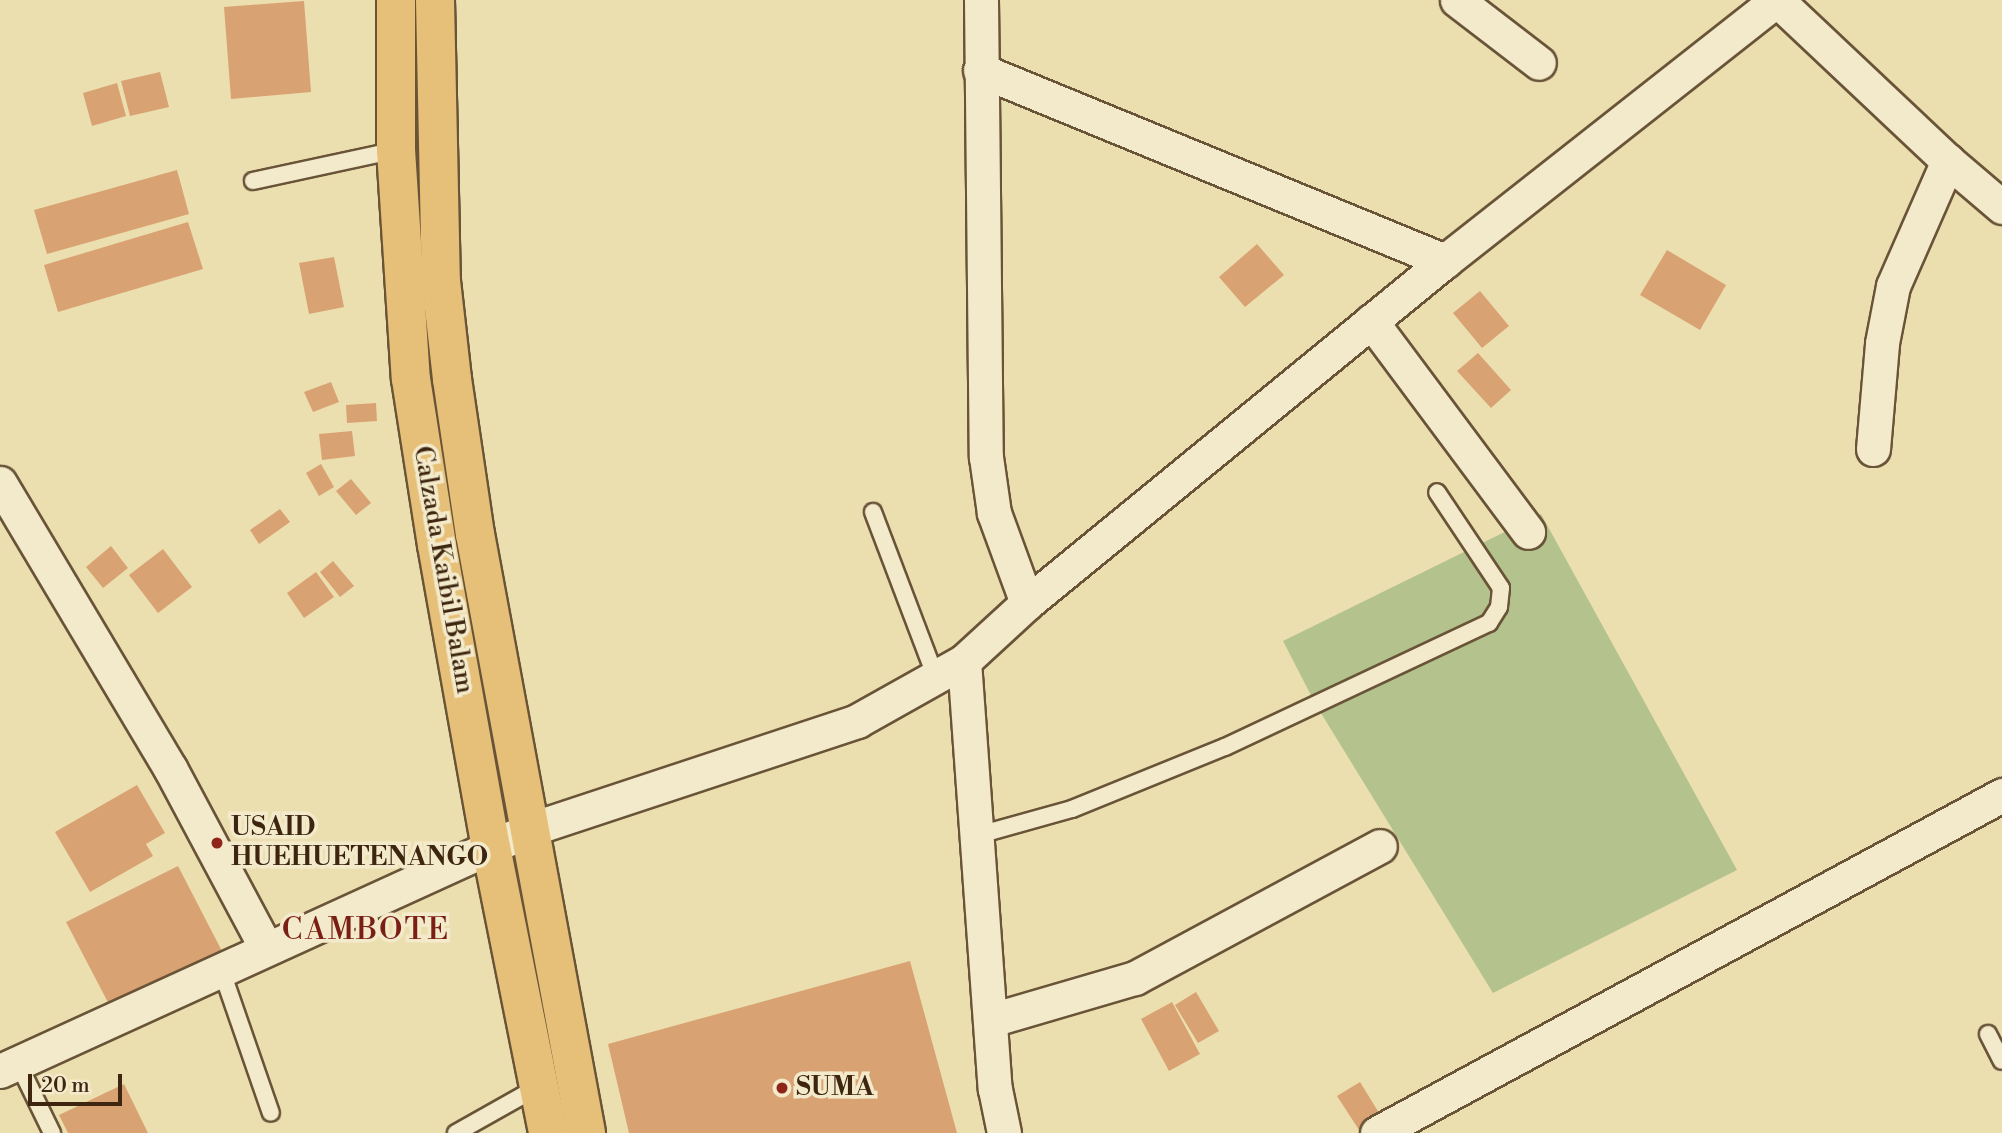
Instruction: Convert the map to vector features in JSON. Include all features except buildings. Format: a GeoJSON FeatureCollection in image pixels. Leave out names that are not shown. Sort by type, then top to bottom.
{"type":"FeatureCollection","features":[{"type":"Feature","properties":{"kind":"main road","name":"Calzada Kaibil Balam"},"geometry":{"type":"LineString","coordinates":[[396,0],[396,150],[411,379],[437,545],[491,847],[548,1133]]}},
{"type":"Feature","properties":{"kind":"main road","name":"Calzada Kaibil Balam"},"geometry":{"type":"LineString","coordinates":[[435,0],[441,281],[451,367],[475,534],[586,1133]]}},
{"type":"Feature","properties":{"kind":"street"},"geometry":{"type":"LineString","coordinates":[[981,0],[986,457],[994,513],[1027,603]]}},
{"type":"Feature","properties":{"kind":"street"},"geometry":{"type":"LineString","coordinates":[[1457,0],[1539,63]]}},
{"type":"Feature","properties":{"kind":"street"},"geometry":{"type":"LineString","coordinates":[[9,1067],[528,830],[857,721],[936,678],[964,661],[1027,603],[1445,261],[1777,0],[1948,161],[2002,207]]}},
{"type":"Feature","properties":{"kind":"street"},"geometry":{"type":"LineString","coordinates":[[980,71],[1445,261]]}},
{"type":"Feature","properties":{"kind":"street"},"geometry":{"type":"LineString","coordinates":[[1872,449],[1882,343],[1893,286],[1948,161]]}},
{"type":"Feature","properties":{"kind":"street"},"geometry":{"type":"LineString","coordinates":[[1371,321],[1528,532]]}},
{"type":"Feature","properties":{"kind":"street"},"geometry":{"type":"LineString","coordinates":[[0,483],[170,768],[266,948]]}},
{"type":"Feature","properties":{"kind":"street"},"geometry":{"type":"LineString","coordinates":[[964,661],[995,1089],[1004,1133]]}},
{"type":"Feature","properties":{"kind":"street"},"geometry":{"type":"LineString","coordinates":[[1377,1133],[2002,795]]}},
{"type":"Feature","properties":{"kind":"street"},"geometry":{"type":"LineString","coordinates":[[991,1020],[1135,978],[1380,846]]}},
{"type":"Feature","properties":{"kind":"lane"},"geometry":{"type":"LineString","coordinates":[[253,181],[396,150]]}},
{"type":"Feature","properties":{"kind":"lane"},"geometry":{"type":"LineString","coordinates":[[975,836],[1072,808],[1225,747],[1489,623],[1499,607],[1501,588],[1437,492]]}},
{"type":"Feature","properties":{"kind":"lane"},"geometry":{"type":"LineString","coordinates":[[873,512],[936,678]]}},
{"type":"Feature","properties":{"kind":"lane"},"geometry":{"type":"LineString","coordinates":[[221,968],[271,1113]]}},
{"type":"Feature","properties":{"kind":"lane"},"geometry":{"type":"LineString","coordinates":[[1988,1034],[2002,1061]]}},
{"type":"Feature","properties":{"kind":"lane"},"geometry":{"type":"LineString","coordinates":[[9,1067],[52,1133]]}},
{"type":"Feature","properties":{"kind":"lane"},"geometry":{"type":"LineString","coordinates":[[456,1133],[540,1086]]}},
{"type":"Feature","properties":{"kind":"green space"},"geometry":{"type":"Polygon","coordinates":[[[1541,514],[1737,870],[1493,993],[1316,705],[1283,641],[1541,514]]]}},
{"type":"Feature","properties":{"kind":"place","name":"USAID HUEHUETENANGO"},"geometry":{"type":"Point","coordinates":[217,843]}},
{"type":"Feature","properties":{"kind":"place","name":"SUMA"},"geometry":{"type":"Point","coordinates":[782,1088]}},
{"type":"Feature","properties":{"kind":"district","name":"CAMBOTE"},"geometry":{"type":"Point","coordinates":[366,930]}}]}
